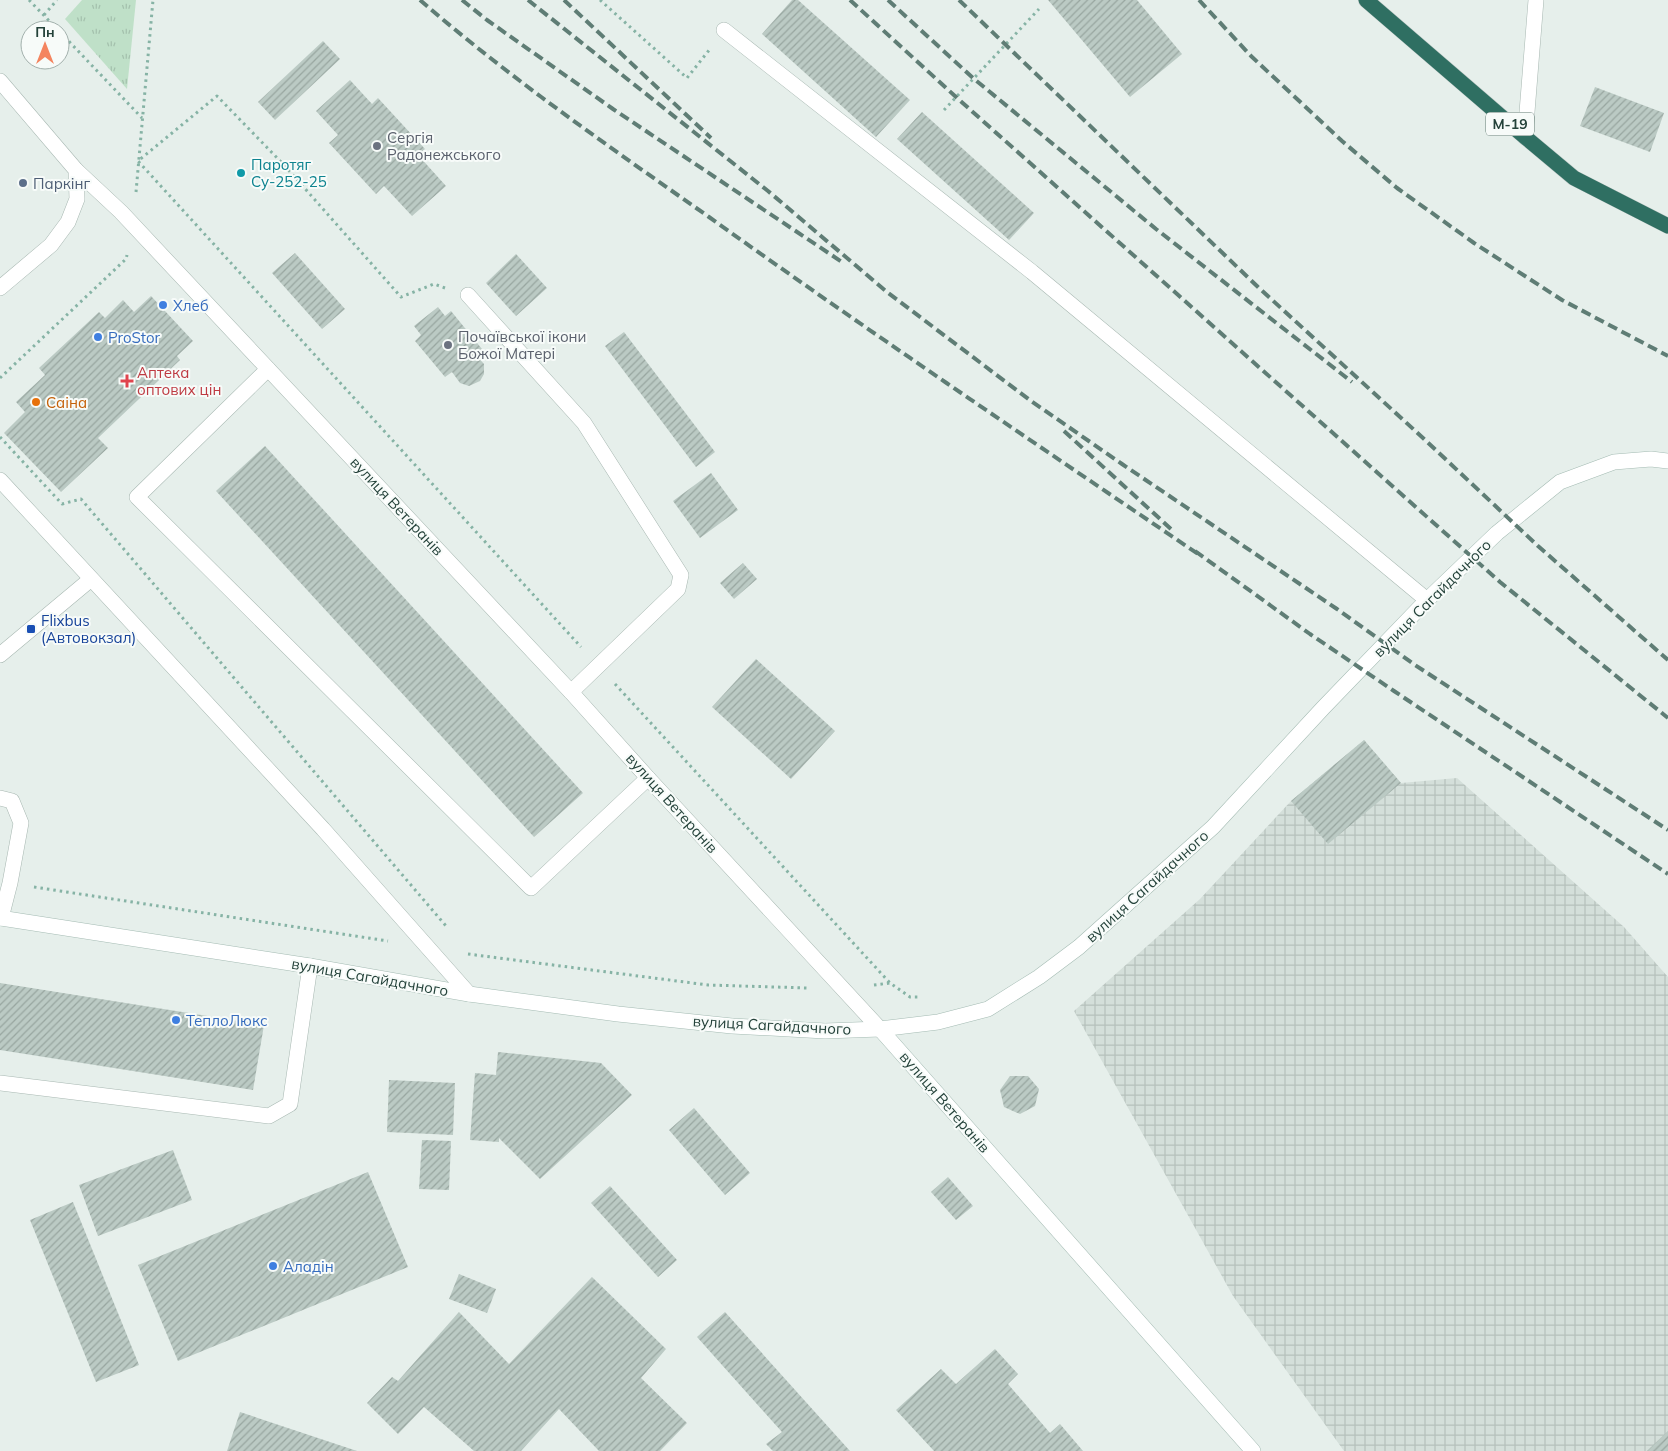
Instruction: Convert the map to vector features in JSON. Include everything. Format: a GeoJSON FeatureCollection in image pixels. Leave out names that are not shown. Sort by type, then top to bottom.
{"type":"FeatureCollection","features":[{"type":"Feature","properties":{"kind":"highway","name":"М-19"},"geometry":{"type":"LineString","coordinates":[[1366,0],[1574,178],[1668,226]]}},
{"type":"Feature","properties":{"kind":"street"},"geometry":{"type":"LineString","coordinates":[[1525,137],[1536,0]]}},
{"type":"Feature","properties":{"kind":"street"},"geometry":{"type":"LineString","coordinates":[[724,30],[1032,272],[1427,600]]}},
{"type":"Feature","properties":{"kind":"street","name":"вулиця Ветеранів"},"geometry":{"type":"LineString","coordinates":[[0,81],[76,170],[133,224],[571,692],[880,1029],[1252,1451]]}},
{"type":"Feature","properties":{"kind":"street"},"geometry":{"type":"LineString","coordinates":[[0,288],[51,245],[68,222],[77,199],[76,170]]}},
{"type":"Feature","properties":{"kind":"street"},"geometry":{"type":"LineString","coordinates":[[468,295],[584,423],[681,575],[678,589],[571,692]]}},
{"type":"Feature","properties":{"kind":"street"},"geometry":{"type":"LineString","coordinates":[[268,369],[137,497],[531,888],[648,778]]}},
{"type":"Feature","properties":{"kind":"street","name":"вулиця Сагайдачного"},"geometry":{"type":"LineString","coordinates":[[1,918],[310,966],[469,994],[618,1014],[732,1026],[825,1031],[880,1029],[938,1022],[988,1008],[1039,977],[1079,947],[1213,827],[1323,708],[1427,600],[1497,532],[1560,482],[1614,462],[1651,459],[1668,461]]}},
{"type":"Feature","properties":{"kind":"street"},"geometry":{"type":"LineString","coordinates":[[0,480],[323,829],[469,994]]}},
{"type":"Feature","properties":{"kind":"street"},"geometry":{"type":"LineString","coordinates":[[0,655],[91,578]]}},
{"type":"Feature","properties":{"kind":"street"},"geometry":{"type":"LineString","coordinates":[[0,798],[12,801],[21,823],[10,883],[1,918]]}},
{"type":"Feature","properties":{"kind":"street"},"geometry":{"type":"LineString","coordinates":[[0,1082],[269,1116],[290,1104],[310,966]]}},
{"type":"Feature","properties":{"kind":"path"},"geometry":{"type":"LineString","coordinates":[[29,0],[49,20]]}},
{"type":"Feature","properties":{"kind":"path"},"geometry":{"type":"LineString","coordinates":[[44,15],[57,0]]}},
{"type":"Feature","properties":{"kind":"path"},"geometry":{"type":"LineString","coordinates":[[0,378],[126,259],[133,224],[153,0]]}},
{"type":"Feature","properties":{"kind":"path"},"geometry":{"type":"LineString","coordinates":[[600,0],[687,78],[724,30]]}},
{"type":"Feature","properties":{"kind":"path"},"geometry":{"type":"LineString","coordinates":[[944,110],[1039,9]]}},
{"type":"Feature","properties":{"kind":"path"},"geometry":{"type":"LineString","coordinates":[[70,43],[142,118]]}},
{"type":"Feature","properties":{"kind":"path"},"geometry":{"type":"LineString","coordinates":[[138,160],[217,96],[284,165],[400,297],[434,284],[468,295]]}},
{"type":"Feature","properties":{"kind":"path"},"geometry":{"type":"LineString","coordinates":[[138,160],[598,666],[890,983],[910,997],[926,997]]}},
{"type":"Feature","properties":{"kind":"path"},"geometry":{"type":"LineString","coordinates":[[0,437],[62,504],[81,499],[451,932]]}},
{"type":"Feature","properties":{"kind":"path"},"geometry":{"type":"LineString","coordinates":[[464,947],[470,954]]}},
{"type":"Feature","properties":{"kind":"shaded area"},"geometry":{"type":"Polygon","coordinates":[[[1364,740],[1401,783],[1457,778],[1624,927],[1668,977],[1668,1451],[1344,1451],[1233,1296],[1074,1011],[1200,899],[1291,801],[1364,740]]]}},
{"type":"Feature","properties":{"kind":"green space"},"geometry":{"type":"Polygon","coordinates":[[[82,0],[136,0],[127,89],[70,25],[70,20],[65,19],[82,0]]]}},
{"type":"Feature","properties":{"kind":"building"},"geometry":{"type":"Polygon","coordinates":[[[792,0],[798,0],[910,100],[876,137],[762,34],[792,0]]]}},
{"type":"Feature","properties":{"kind":"building"},"geometry":{"type":"Polygon","coordinates":[[[1048,0],[1137,0],[1182,54],[1130,97],[1048,0]]]}},
{"type":"Feature","properties":{"kind":"building"},"geometry":{"type":"Polygon","coordinates":[[[323,41],[340,59],[275,120],[258,102],[323,41]]]}},
{"type":"Feature","properties":{"kind":"building","name":"Сергія Радонежського"},"geometry":{"type":"Polygon","coordinates":[[[350,80],[372,104],[378,98],[425,149],[418,155],[446,186],[412,216],[384,186],[376,194],[329,143],[338,135],[316,111],[350,80]]]}},
{"type":"Feature","properties":{"kind":"building"},"geometry":{"type":"Polygon","coordinates":[[[1595,87],[1664,113],[1650,152],[1580,126],[1595,87]]]}},
{"type":"Feature","properties":{"kind":"building"},"geometry":{"type":"Polygon","coordinates":[[[922,112],[1034,213],[1009,240],[897,139],[922,112]]]}},
{"type":"Feature","properties":{"kind":"building"},"geometry":{"type":"Polygon","coordinates":[[[295,253],[345,309],[322,329],[272,273],[295,253]]]}},
{"type":"Feature","properties":{"kind":"building"},"geometry":{"type":"Polygon","coordinates":[[[516,254],[547,288],[516,316],[486,283],[516,254]]]}},
{"type":"Feature","properties":{"kind":"building"},"geometry":{"type":"Polygon","coordinates":[[[151,296],[193,341],[177,356],[180,360],[98,438],[108,448],[61,492],[4,433],[25,412],[16,402],[45,375],[39,368],[99,312],[105,318],[123,300],[134,312],[151,296]]]}},
{"type":"Feature","properties":{"kind":"building","name":"Почаївської ікони Божої Матері"},"geometry":{"type":"Polygon","coordinates":[[[438,307],[445,316],[451,311],[482,349],[475,354],[484,364],[484,374],[480,381],[469,386],[460,383],[452,372],[445,377],[415,341],[421,335],[414,326],[438,307]]]}},
{"type":"Feature","properties":{"kind":"building"},"geometry":{"type":"Polygon","coordinates":[[[624,332],[715,452],[696,467],[605,346],[624,332]]]}},
{"type":"Feature","properties":{"kind":"building"},"geometry":{"type":"Polygon","coordinates":[[[265,446],[583,793],[534,837],[216,491],[265,446]]]}},
{"type":"Feature","properties":{"kind":"building"},"geometry":{"type":"Polygon","coordinates":[[[711,473],[738,510],[700,538],[673,501],[711,473]]]}},
{"type":"Feature","properties":{"kind":"building"},"geometry":{"type":"Polygon","coordinates":[[[743,563],[757,579],[734,599],[720,583],[743,563]]]}},
{"type":"Feature","properties":{"kind":"building"},"geometry":{"type":"Polygon","coordinates":[[[756,659],[835,731],[791,779],[712,707],[756,659]]]}},
{"type":"Feature","properties":{"kind":"building"},"geometry":{"type":"Polygon","coordinates":[[[1364,740],[1401,783],[1328,844],[1291,801],[1364,740]]]}},
{"type":"Feature","properties":{"kind":"building"},"geometry":{"type":"Polygon","coordinates":[[[0,983],[264,1025],[253,1090],[0,1050],[0,983]]]}},
{"type":"Feature","properties":{"kind":"building"},"geometry":{"type":"Polygon","coordinates":[[[498,1052],[601,1063],[632,1095],[540,1179],[499,1138],[499,1142],[470,1140],[475,1073],[496,1075],[498,1052]]]}},
{"type":"Feature","properties":{"kind":"building"},"geometry":{"type":"Polygon","coordinates":[[[1010,1076],[1028,1076],[1039,1089],[1035,1106],[1020,1114],[1004,1107],[1000,1090],[1010,1076]]]}},
{"type":"Feature","properties":{"kind":"building"},"geometry":{"type":"Polygon","coordinates":[[[389,1080],[455,1083],[453,1135],[387,1132],[389,1080]]]}},
{"type":"Feature","properties":{"kind":"building"},"geometry":{"type":"Polygon","coordinates":[[[694,1108],[750,1173],[725,1195],[669,1130],[694,1108]]]}},
{"type":"Feature","properties":{"kind":"building"},"geometry":{"type":"Polygon","coordinates":[[[422,1140],[451,1141],[449,1190],[419,1189],[422,1140]]]}},
{"type":"Feature","properties":{"kind":"building"},"geometry":{"type":"Polygon","coordinates":[[[173,1150],[192,1200],[98,1236],[79,1185],[173,1150]]]}},
{"type":"Feature","properties":{"kind":"building","name":"Аладін"},"geometry":{"type":"Polygon","coordinates":[[[368,1172],[408,1267],[178,1361],[138,1265],[368,1172]]]}},
{"type":"Feature","properties":{"kind":"building"},"geometry":{"type":"Polygon","coordinates":[[[948,1177],[973,1206],[956,1220],[931,1192],[948,1177]]]}},
{"type":"Feature","properties":{"kind":"building"},"geometry":{"type":"Polygon","coordinates":[[[610,1186],[677,1260],[658,1277],[591,1203],[610,1186]]]}},
{"type":"Feature","properties":{"kind":"building"},"geometry":{"type":"Polygon","coordinates":[[[73,1202],[139,1365],[96,1382],[30,1220],[73,1202]]]}},
{"type":"Feature","properties":{"kind":"building"},"geometry":{"type":"Polygon","coordinates":[[[459,1274],[496,1289],[487,1313],[449,1299],[459,1274]]]}},
{"type":"Feature","properties":{"kind":"building"},"geometry":{"type":"Polygon","coordinates":[[[592,1277],[666,1349],[641,1378],[687,1423],[660,1451],[599,1451],[559,1409],[521,1451],[474,1451],[424,1407],[398,1434],[367,1403],[392,1377],[398,1381],[459,1312],[509,1364],[592,1277]]]}},
{"type":"Feature","properties":{"kind":"building"},"geometry":{"type":"Polygon","coordinates":[[[725,1312],[850,1451],[773,1451],[766,1444],[782,1432],[697,1337],[725,1312]]]}},
{"type":"Feature","properties":{"kind":"building"},"geometry":{"type":"Polygon","coordinates":[[[995,1349],[1018,1374],[1008,1384],[1050,1433],[1060,1424],[1083,1451],[934,1451],[896,1410],[941,1369],[956,1384],[995,1349]]]}},
{"type":"Feature","properties":{"kind":"building"},"geometry":{"type":"Polygon","coordinates":[[[240,1412],[357,1451],[227,1451],[240,1412]]]}},
{"type":"Feature","properties":{"kind":"building"},"geometry":{"type":"Polygon","coordinates":[[[1668,1431],[1668,1451],[1647,1451],[1668,1431]]]}},
{"type":"Feature","properties":{"kind":"railway"},"geometry":{"type":"LineString","coordinates":[[420,0],[490,58],[635,165],[892,346],[1201,556]]}},
{"type":"Feature","properties":{"kind":"railway"},"geometry":{"type":"LineString","coordinates":[[462,0],[487,20],[613,109],[842,262]]}},
{"type":"Feature","properties":{"kind":"railway"},"geometry":{"type":"LineString","coordinates":[[528,0],[768,191],[887,292],[1031,401],[1337,609],[1415,665],[1668,830]]}},
{"type":"Feature","properties":{"kind":"railway"},"geometry":{"type":"LineString","coordinates":[[564,0],[711,138]]}},
{"type":"Feature","properties":{"kind":"railway"},"geometry":{"type":"LineString","coordinates":[[850,0],[956,97],[1500,582],[1668,718]]}},
{"type":"Feature","properties":{"kind":"railway"},"geometry":{"type":"LineString","coordinates":[[888,0],[973,78],[1156,229],[1352,382]]}},
{"type":"Feature","properties":{"kind":"railway"},"geometry":{"type":"LineString","coordinates":[[959,0],[1258,287],[1538,546],[1668,660]]}},
{"type":"Feature","properties":{"kind":"railway"},"geometry":{"type":"LineString","coordinates":[[1199,0],[1251,56],[1342,141],[1397,188],[1474,243],[1562,300],[1668,356]]}},
{"type":"Feature","properties":{"kind":"railway"},"geometry":{"type":"LineString","coordinates":[[1064,431],[1171,529]]}},
{"type":"Feature","properties":{"kind":"railway"},"geometry":{"type":"LineString","coordinates":[[1195,551],[1310,634],[1668,874]]}},
{"type":"Feature","properties":{"kind":"place","name":"Сергія Радонежського"},"geometry":{"type":"Point","coordinates":[377,146]}},
{"type":"Feature","properties":{"kind":"place","name":"Паротяг Су-252-25"},"geometry":{"type":"Point","coordinates":[241,173]}},
{"type":"Feature","properties":{"kind":"place","name":"Паркінг"},"geometry":{"type":"Point","coordinates":[23,183]}},
{"type":"Feature","properties":{"kind":"place","name":"Хлеб"},"geometry":{"type":"Point","coordinates":[163,305]}},
{"type":"Feature","properties":{"kind":"place","name":"ProStor"},"geometry":{"type":"Point","coordinates":[98,337]}},
{"type":"Feature","properties":{"kind":"place","name":"Почаївської ікони Божої Матері"},"geometry":{"type":"Point","coordinates":[448,345]}},
{"type":"Feature","properties":{"kind":"place","name":"Аптека оптових цін"},"geometry":{"type":"Point","coordinates":[127,381]}},
{"type":"Feature","properties":{"kind":"place","name":"Саіна"},"geometry":{"type":"Point","coordinates":[36,402]}},
{"type":"Feature","properties":{"kind":"place","name":"Flixbus (Автовокзал)"},"geometry":{"type":"Point","coordinates":[31,629]}},
{"type":"Feature","properties":{"kind":"place","name":"ТеплоЛюкс"},"geometry":{"type":"Point","coordinates":[176,1020]}},
{"type":"Feature","properties":{"kind":"place","name":"Аладін"},"geometry":{"type":"Point","coordinates":[273,1266]}}]}
